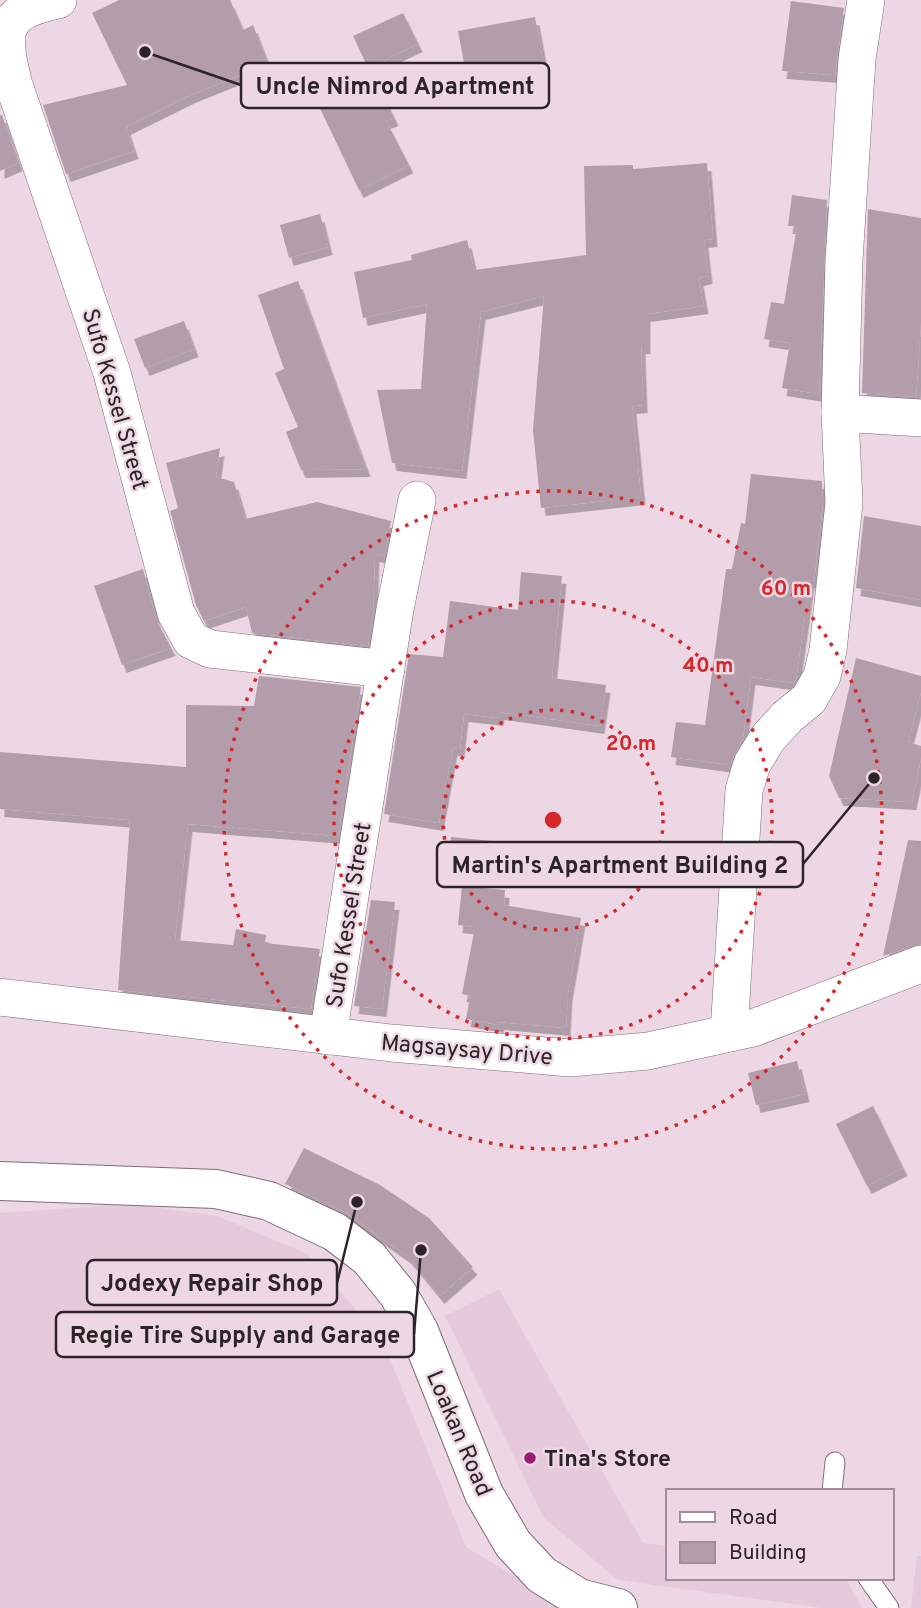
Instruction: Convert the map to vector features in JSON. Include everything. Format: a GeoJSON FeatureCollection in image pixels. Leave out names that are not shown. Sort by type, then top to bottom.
{"type":"FeatureCollection","features":[{"type":"Feature","properties":{"kind":"main road","name":"Loakan Road"},"geometry":{"type":"LineString","coordinates":[[0,1181],[216,1189],[269,1201],[335,1232],[369,1258],[398,1294],[419,1331],[484,1494],[513,1544],[541,1575],[579,1598],[618,1608]]}},
{"type":"Feature","properties":{"kind":"street","name":"Sufo Kessel Street"},"geometry":{"type":"LineString","coordinates":[[58,0],[19,12],[9,22],[3,43],[13,85],[112,373],[176,613],[191,640],[210,649],[386,668]]}},
{"type":"Feature","properties":{"kind":"street"},"geometry":{"type":"LineString","coordinates":[[729,1033],[744,790],[752,764],[768,738],[787,717],[809,699],[822,676],[828,650],[844,503],[840,413],[844,260],[858,58],[866,0]]}},
{"type":"Feature","properties":{"kind":"street"},"geometry":{"type":"LineString","coordinates":[[840,413],[921,418]]}},
{"type":"Feature","properties":{"kind":"street","name":"Sufo Kessel Street"},"geometry":{"type":"LineString","coordinates":[[328,1036],[386,668],[417,500]]}},
{"type":"Feature","properties":{"kind":"street","name":"Magsaysay Drive"},"geometry":{"type":"LineString","coordinates":[[0,998],[328,1036],[570,1058],[648,1051],[753,1028],[921,964]]}},
{"type":"Feature","properties":{"kind":"lane"},"geometry":{"type":"LineString","coordinates":[[832,1489],[835,1462]]}},
{"type":"Feature","properties":{"kind":"lane"},"geometry":{"type":"LineString","coordinates":[[869,1580],[889,1608]]}},
{"type":"Feature","properties":{"kind":"shaded area"},"geometry":{"type":"Polygon","coordinates":[[[132,1204],[217,1216],[306,1253],[382,1339],[466,1547],[567,1608],[0,1608],[0,1213],[132,1204]]]}},
{"type":"Feature","properties":{"kind":"shaded area"},"geometry":{"type":"Polygon","coordinates":[[[499,1289],[643,1543],[666,1546],[666,1580],[847,1580],[862,1608],[822,1608],[618,1580],[544,1518],[445,1316],[499,1289]]]}},
{"type":"Feature","properties":{"kind":"shaded area"},"geometry":{"type":"Polygon","coordinates":[[[917,1556],[921,1556],[921,1608],[911,1608],[917,1556]]]}},
{"type":"Feature","properties":{"kind":"building"},"geometry":{"type":"Polygon","coordinates":[[[119,0],[230,0],[243,30],[253,25],[268,64],[191,95],[126,127],[134,151],[66,174],[43,105],[127,85],[92,13],[119,0]]]}},
{"type":"Feature","properties":{"kind":"building"},"geometry":{"type":"Polygon","coordinates":[[[791,1],[844,8],[835,75],[782,71],[791,1]]]}},
{"type":"Feature","properties":{"kind":"building"},"geometry":{"type":"Polygon","coordinates":[[[403,13],[418,44],[368,68],[353,36],[403,13]]]}},
{"type":"Feature","properties":{"kind":"building"},"geometry":{"type":"Polygon","coordinates":[[[535,17],[543,61],[500,69],[501,74],[467,79],[458,31],[535,17]]]}},
{"type":"Feature","properties":{"kind":"building"},"geometry":{"type":"Polygon","coordinates":[[[373,73],[394,118],[386,121],[409,165],[359,190],[316,100],[373,73]]]}},
{"type":"Feature","properties":{"kind":"building"},"geometry":{"type":"Polygon","coordinates":[[[0,115],[18,163],[0,171],[0,115]]]}},
{"type":"Feature","properties":{"kind":"building"},"geometry":{"type":"Polygon","coordinates":[[[707,163],[713,239],[704,240],[708,276],[699,278],[704,306],[646,314],[646,346],[641,346],[643,405],[632,406],[641,497],[541,508],[533,430],[544,296],[481,312],[462,471],[392,463],[377,390],[421,389],[427,304],[363,318],[354,272],[412,260],[411,255],[467,240],[474,270],[586,255],[584,166],[633,165],[633,169],[707,163]]]}},
{"type":"Feature","properties":{"kind":"building"},"geometry":{"type":"Polygon","coordinates":[[[792,195],[827,200],[819,394],[782,388],[790,343],[764,339],[771,302],[784,304],[797,226],[788,226],[792,195]]]}},
{"type":"Feature","properties":{"kind":"building"},"geometry":{"type":"Polygon","coordinates":[[[868,209],[921,218],[921,322],[916,397],[862,393],[868,209]]]}},
{"type":"Feature","properties":{"kind":"building"},"geometry":{"type":"Polygon","coordinates":[[[320,214],[328,247],[289,258],[280,225],[320,214]]]}},
{"type":"Feature","properties":{"kind":"building"},"geometry":{"type":"Polygon","coordinates":[[[298,281],[366,469],[301,470],[286,432],[298,427],[275,373],[284,369],[258,295],[298,281]]]}},
{"type":"Feature","properties":{"kind":"building"},"geometry":{"type":"Polygon","coordinates":[[[184,321],[194,349],[145,368],[134,339],[184,321]]]}},
{"type":"Feature","properties":{"kind":"building"},"geometry":{"type":"Polygon","coordinates":[[[220,448],[216,477],[234,482],[245,519],[317,502],[391,521],[384,556],[375,554],[373,611],[368,646],[252,633],[246,607],[204,621],[196,605],[170,511],[178,508],[166,463],[220,448]]]}},
{"type":"Feature","properties":{"kind":"building"},"geometry":{"type":"Polygon","coordinates":[[[751,474],[822,481],[823,502],[814,581],[810,580],[796,679],[794,683],[751,677],[743,738],[730,765],[671,757],[676,722],[705,725],[726,569],[732,569],[741,523],[745,524],[751,474]]]}},
{"type":"Feature","properties":{"kind":"building"},"geometry":{"type":"Polygon","coordinates":[[[864,516],[921,526],[921,600],[856,588],[864,516]]]}},
{"type":"Feature","properties":{"kind":"building"},"geometry":{"type":"Polygon","coordinates":[[[143,569],[156,619],[171,648],[122,665],[94,586],[143,569]]]}},
{"type":"Feature","properties":{"kind":"building"},"geometry":{"type":"Polygon","coordinates":[[[521,572],[562,576],[552,678],[606,685],[600,726],[500,712],[499,718],[464,714],[460,749],[453,748],[439,823],[384,814],[409,654],[443,657],[450,601],[518,610],[521,572]]]}},
{"type":"Feature","properties":{"kind":"building"},"geometry":{"type":"Polygon","coordinates":[[[856,658],[921,676],[921,692],[908,742],[921,746],[912,802],[839,798],[829,776],[856,658]]]}},
{"type":"Feature","properties":{"kind":"building"},"geometry":{"type":"Polygon","coordinates":[[[259,676],[361,687],[338,836],[188,824],[175,940],[233,945],[236,929],[266,935],[265,943],[320,949],[311,1009],[118,990],[130,820],[0,809],[0,752],[186,767],[186,705],[254,706],[259,676]]]}},
{"type":"Feature","properties":{"kind":"building"},"geometry":{"type":"Polygon","coordinates":[[[451,837],[492,841],[488,880],[447,876],[451,837]]]}},
{"type":"Feature","properties":{"kind":"building"},"geometry":{"type":"Polygon","coordinates":[[[908,840],[921,841],[921,944],[883,956],[908,840]]]}},
{"type":"Feature","properties":{"kind":"building"},"geometry":{"type":"Polygon","coordinates":[[[462,886],[505,890],[504,905],[581,918],[568,993],[566,1028],[500,1022],[499,1025],[466,1019],[470,996],[462,994],[475,927],[458,925],[462,886]]]}},
{"type":"Feature","properties":{"kind":"building"},"geometry":{"type":"Polygon","coordinates":[[[371,900],[395,902],[382,1009],[354,1006],[371,900]]]}},
{"type":"Feature","properties":{"kind":"building"},"geometry":{"type":"Polygon","coordinates":[[[797,1061],[805,1094],[756,1105],[748,1073],[797,1061]]]}},
{"type":"Feature","properties":{"kind":"building"},"geometry":{"type":"Polygon","coordinates":[[[873,1106],[903,1168],[867,1186],[836,1124],[873,1106]]]}},
{"type":"Feature","properties":{"kind":"building"},"geometry":{"type":"Polygon","coordinates":[[[304,1148],[380,1185],[429,1218],[473,1267],[440,1296],[407,1256],[345,1212],[285,1184],[304,1148]]]}},
{"type":"Feature","properties":{"kind":"place","name":"Uncle Nimrod Apartment"},"geometry":{"type":"Point","coordinates":[145,52]}},
{"type":"Feature","properties":{"kind":"place","name":"Martin's Apartment Building 2"},"geometry":{"type":"Point","coordinates":[874,778]}},
{"type":"Feature","properties":{"kind":"place","name":"Jodexy Repair Shop"},"geometry":{"type":"Point","coordinates":[357,1202]}},
{"type":"Feature","properties":{"kind":"place","name":"Regie Tire Supply and Garage"},"geometry":{"type":"Point","coordinates":[421,1250]}},
{"type":"Feature","properties":{"kind":"place","name":"Tina's Store"},"geometry":{"type":"Point","coordinates":[530,1458]}}]}
